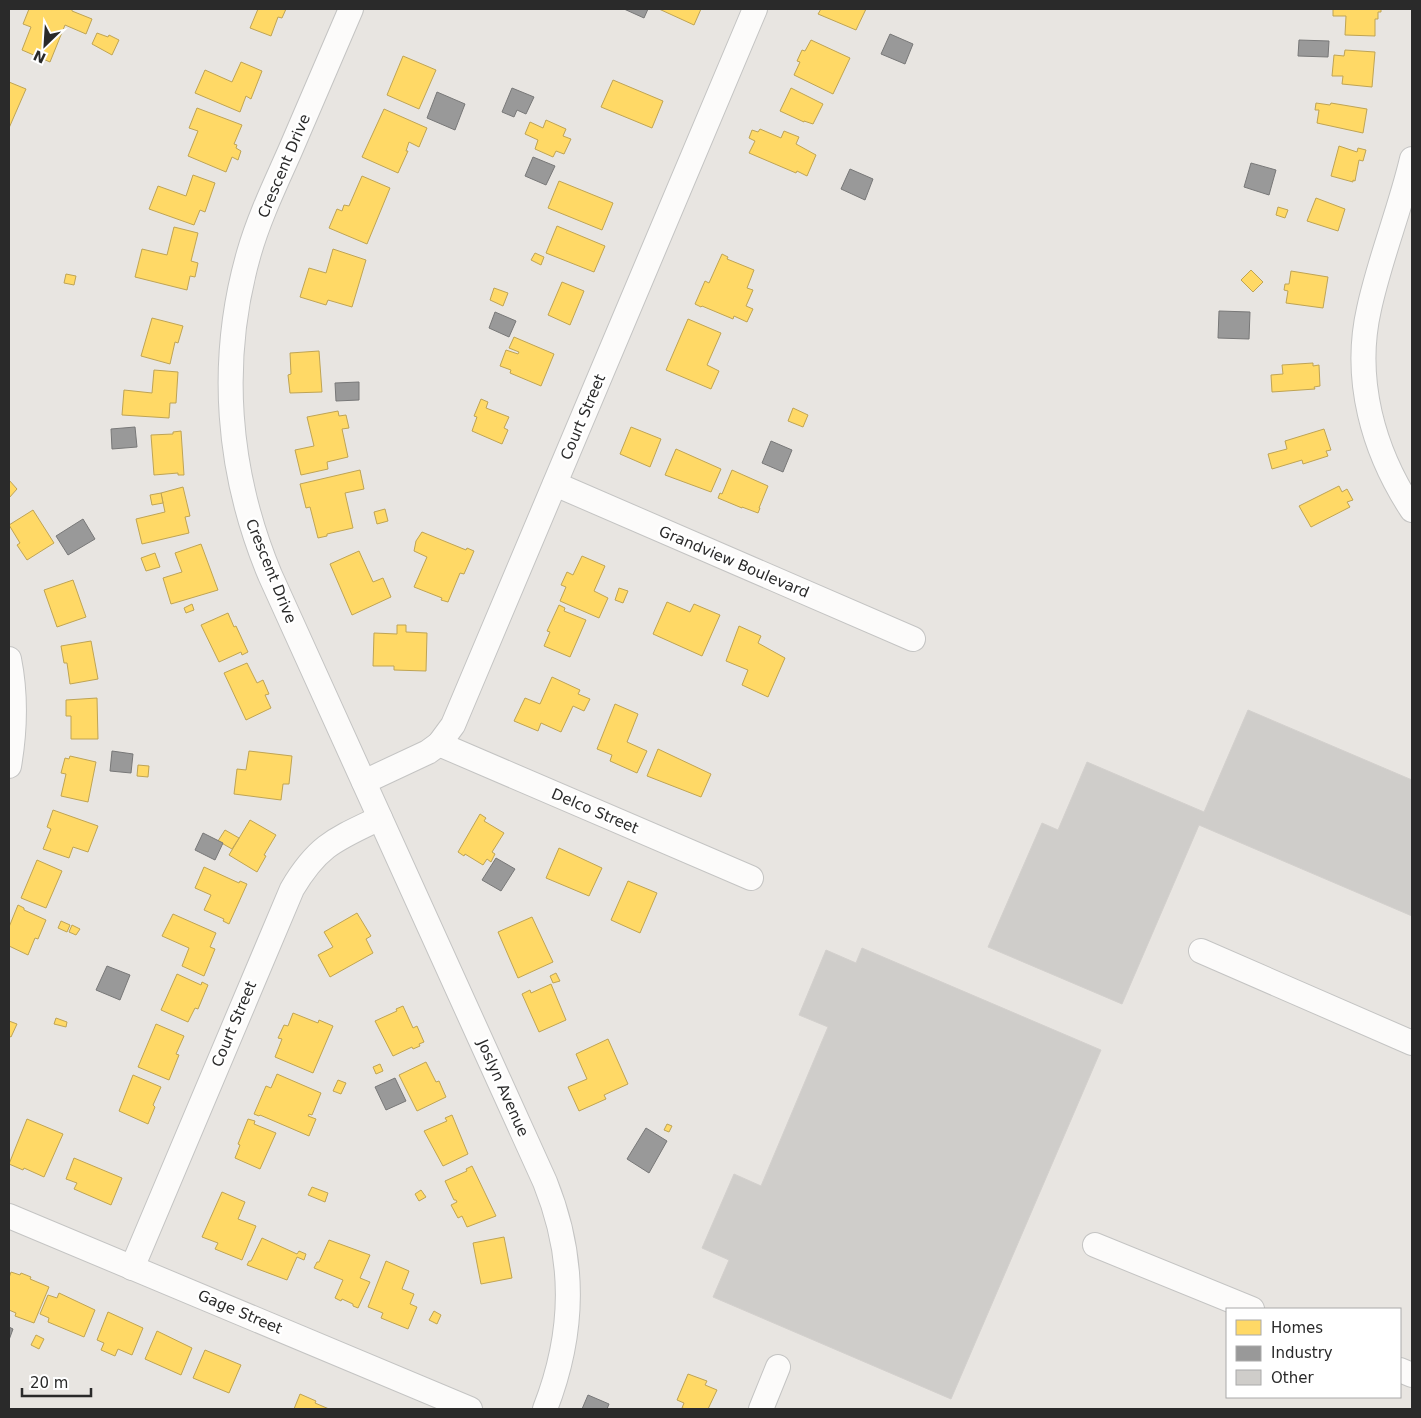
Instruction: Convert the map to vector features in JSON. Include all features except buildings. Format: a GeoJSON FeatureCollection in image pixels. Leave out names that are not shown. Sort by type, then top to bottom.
{"type":"FeatureCollection","features":[{"type":"Feature","properties":{"kind":"street","name":"Crescent Drive"},"geometry":{"type":"LineString","coordinates":[[351,9],[266,205],[252,244],[243,275],[235,315],[230,384],[232,431],[238,471],[248,516],[258,546],[364,782]]}},
{"type":"Feature","properties":{"kind":"street","name":"Court Street"},"geometry":{"type":"LineString","coordinates":[[364,782],[428,752],[447,735],[458,717],[755,9]]}},
{"type":"Feature","properties":{"kind":"street"},"geometry":{"type":"LineString","coordinates":[[1412,159],[1400,207],[1371,299],[1365,332],[1364,356],[1367,398],[1378,444],[1388,470],[1412,510]]}},
{"type":"Feature","properties":{"kind":"street","name":"Grandview Boulevard"},"geometry":{"type":"LineString","coordinates":[[555,484],[913,639]]}},
{"type":"Feature","properties":{"kind":"street"},"geometry":{"type":"LineString","coordinates":[[9,660],[13,686],[14,723],[9,766]]}},
{"type":"Feature","properties":{"kind":"street","name":"Delco Street"},"geometry":{"type":"LineString","coordinates":[[439,744],[751,878]]}},
{"type":"Feature","properties":{"kind":"street","name":"Joslyn Avenue"},"geometry":{"type":"LineString","coordinates":[[364,782],[545,1182],[556,1211],[566,1258],[568,1304],[562,1355],[545,1409]]}},
{"type":"Feature","properties":{"kind":"street","name":"Court Street"},"geometry":{"type":"LineString","coordinates":[[132,1268],[292,889],[311,860],[329,844],[380,818]]}},
{"type":"Feature","properties":{"kind":"street"},"geometry":{"type":"LineString","coordinates":[[1201,951],[1412,1043]]}},
{"type":"Feature","properties":{"kind":"street","name":"Gage Street"},"geometry":{"type":"LineString","coordinates":[[9,1216],[470,1409]]}},
{"type":"Feature","properties":{"kind":"street"},"geometry":{"type":"LineString","coordinates":[[1095,1245],[1250,1308]]}},
{"type":"Feature","properties":{"kind":"street"},"geometry":{"type":"LineString","coordinates":[[760,1409],[778,1366]]}}]}
